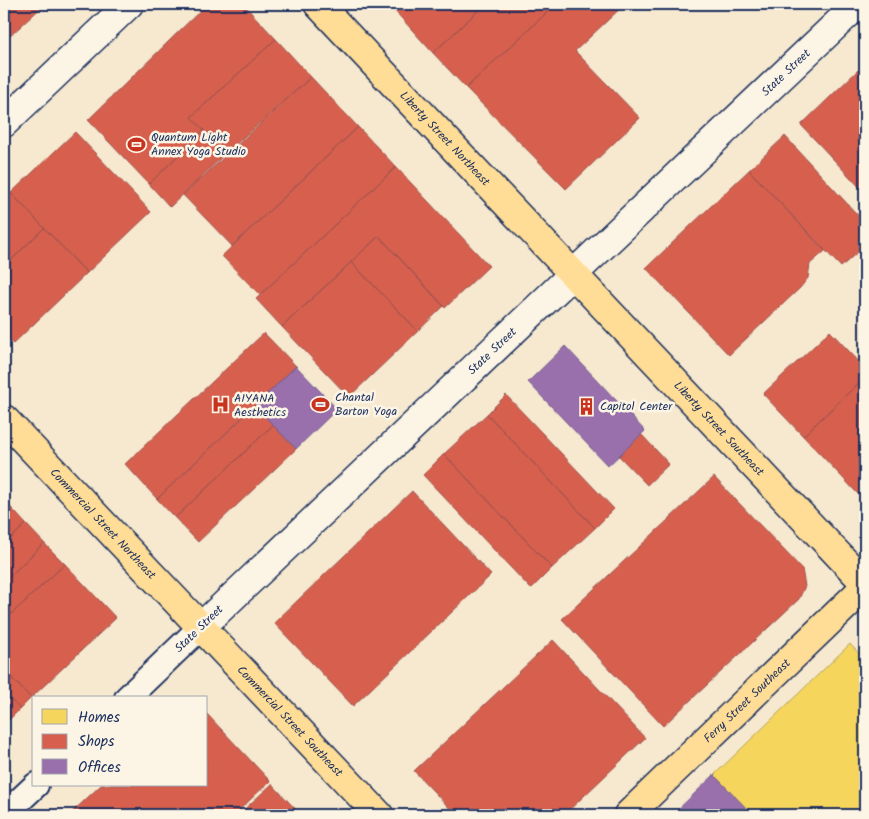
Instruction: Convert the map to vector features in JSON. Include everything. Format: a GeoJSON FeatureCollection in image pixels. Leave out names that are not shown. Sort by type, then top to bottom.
{"type":"FeatureCollection","features":[{"type":"Feature","properties":{"kind":"main road"},"geometry":{"type":"LineString","coordinates":[[4,123],[129,4]]}},
{"type":"Feature","properties":{"kind":"main road","name":"Liberty Street Northeast"},"geometry":{"type":"LineString","coordinates":[[318,4],[573,274]]}},
{"type":"Feature","properties":{"kind":"main road","name":"State Street"},"geometry":{"type":"LineString","coordinates":[[201,628],[858,4]]}},
{"type":"Feature","properties":{"kind":"main road","name":"Liberty Street Southeast"},"geometry":{"type":"LineString","coordinates":[[573,274],[865,583]]}},
{"type":"Feature","properties":{"kind":"main road","name":"Commercial Street Northeast"},"geometry":{"type":"LineString","coordinates":[[4,419],[201,628]]}},
{"type":"Feature","properties":{"kind":"main road","name":"Ferry Street Southeast"},"geometry":{"type":"LineString","coordinates":[[628,815],[865,587]]}},
{"type":"Feature","properties":{"kind":"main road","name":"Commercial Street Southeast"},"geometry":{"type":"LineString","coordinates":[[201,628],[379,815]]}},
{"type":"Feature","properties":{"kind":"street","name":"State Street"},"geometry":{"type":"LineString","coordinates":[[129,696],[201,628]]}},
{"type":"Feature","properties":{"kind":"street"},"geometry":{"type":"LineString","coordinates":[[4,815],[35,786]]}},
{"type":"Feature","properties":{"kind":"shaded area"},"geometry":{"type":"Polygon","coordinates":[[[4,4],[865,4],[865,815],[4,815],[4,4]]]}},
{"type":"Feature","properties":{"kind":"building: Homes"},"geometry":{"type":"Polygon","coordinates":[[[850,644],[865,660],[865,815],[753,815],[714,775],[850,644]]]}},
{"type":"Feature","properties":{"kind":"building: Shops"},"geometry":{"type":"Polygon","coordinates":[[[4,4],[45,4],[10,36],[4,30],[4,4]]]}},
{"type":"Feature","properties":{"kind":"building: Shops"},"geometry":{"type":"Polygon","coordinates":[[[207,4],[243,4],[276,39],[191,117],[204,130],[149,184],[88,120],[207,4]]]}},
{"type":"Feature","properties":{"kind":"building: Shops"},"geometry":{"type":"Polygon","coordinates":[[[388,4],[401,4],[394,10],[388,4]]]}},
{"type":"Feature","properties":{"kind":"building: Shops"},"geometry":{"type":"Polygon","coordinates":[[[401,4],[485,4],[433,53],[394,10],[401,4]]]}},
{"type":"Feature","properties":{"kind":"building: Shops"},"geometry":{"type":"Polygon","coordinates":[[[485,4],[556,4],[466,88],[433,53],[485,4]]]}},
{"type":"Feature","properties":{"kind":"building: Shops"},"geometry":{"type":"Polygon","coordinates":[[[556,4],[625,4],[575,51],[640,118],[566,189],[466,88],[556,4]]]}},
{"type":"Feature","properties":{"kind":"building: Shops"},"geometry":{"type":"Polygon","coordinates":[[[276,39],[311,77],[226,153],[191,117],[276,39]]]}},
{"type":"Feature","properties":{"kind":"building: Shops"},"geometry":{"type":"Polygon","coordinates":[[[858,70],[865,77],[865,193],[801,125],[858,70]]]}},
{"type":"Feature","properties":{"kind":"building: Shops"},"geometry":{"type":"Polygon","coordinates":[[[311,77],[358,127],[232,246],[183,195],[311,77]]]}},
{"type":"Feature","properties":{"kind":"building: Shops"},"geometry":{"type":"Polygon","coordinates":[[[358,127],[396,167],[260,295],[222,256],[358,127]]]}},
{"type":"Feature","properties":{"kind":"building: Shops"},"geometry":{"type":"Polygon","coordinates":[[[204,130],[226,153],[170,207],[149,184],[204,130]]]}},
{"type":"Feature","properties":{"kind":"building: Shops"},"geometry":{"type":"Polygon","coordinates":[[[75,132],[151,212],[87,273],[11,193],[75,132]]]}},
{"type":"Feature","properties":{"kind":"building: Shops"},"geometry":{"type":"Polygon","coordinates":[[[785,136],[865,223],[865,234],[857,242],[862,248],[841,267],[749,170],[785,136]]]}},
{"type":"Feature","properties":{"kind":"building: Shops"},"geometry":{"type":"Polygon","coordinates":[[[396,167],[489,266],[445,308],[379,236],[282,327],[256,299],[396,167]]]}},
{"type":"Feature","properties":{"kind":"building: Shops"},"geometry":{"type":"Polygon","coordinates":[[[749,170],[825,251],[810,264],[808,278],[800,288],[729,355],[646,268],[749,170]]]}},
{"type":"Feature","properties":{"kind":"building: Shops"},"geometry":{"type":"Polygon","coordinates":[[[11,193],[44,228],[4,267],[4,199],[11,193]]]}},
{"type":"Feature","properties":{"kind":"building: Shops"},"geometry":{"type":"Polygon","coordinates":[[[44,228],[87,273],[13,344],[4,334],[4,267],[44,228]]]}},
{"type":"Feature","properties":{"kind":"building: Shops"},"geometry":{"type":"Polygon","coordinates":[[[379,236],[444,306],[418,331],[351,262],[379,236]]]}},
{"type":"Feature","properties":{"kind":"building: Shops"},"geometry":{"type":"Polygon","coordinates":[[[351,262],[418,331],[349,397],[282,327],[351,262]]]}},
{"type":"Feature","properties":{"kind":"building: Shops"},"geometry":{"type":"Polygon","coordinates":[[[830,331],[865,368],[865,377],[803,436],[763,394],[830,331]]]}},
{"type":"Feature","properties":{"kind":"building: Shops"},"geometry":{"type":"Polygon","coordinates":[[[264,333],[296,366],[157,499],[125,464],[264,333]]]}},
{"type":"Feature","properties":{"kind":"building: Shops"},"geometry":{"type":"Polygon","coordinates":[[[865,377],[865,488],[858,494],[803,436],[865,377]]]}},
{"type":"Feature","properties":{"kind":"building: Shops"},"geometry":{"type":"Polygon","coordinates":[[[506,395],[614,509],[595,528],[487,414],[506,395]]]}},
{"type":"Feature","properties":{"kind":"building: Shops"},"geometry":{"type":"Polygon","coordinates":[[[255,406],[273,425],[175,518],[157,499],[255,406]]]}},
{"type":"Feature","properties":{"kind":"building: Shops"},"geometry":{"type":"Polygon","coordinates":[[[487,414],[595,528],[552,568],[444,454],[487,414]]]}},
{"type":"Feature","properties":{"kind":"building: Shops"},"geometry":{"type":"Polygon","coordinates":[[[273,425],[296,449],[198,542],[175,518],[273,425]]]}},
{"type":"Feature","properties":{"kind":"building: Shops"},"geometry":{"type":"Polygon","coordinates":[[[641,434],[669,464],[647,485],[619,456],[641,434]]]}},
{"type":"Feature","properties":{"kind":"building: Shops"},"geometry":{"type":"Polygon","coordinates":[[[444,454],[552,568],[531,589],[423,475],[444,454]]]}},
{"type":"Feature","properties":{"kind":"building: Shops"},"geometry":{"type":"Polygon","coordinates":[[[714,477],[802,569],[805,586],[799,599],[663,726],[562,619],[714,477]]]}},
{"type":"Feature","properties":{"kind":"building: Shops"},"geometry":{"type":"Polygon","coordinates":[[[865,488],[865,501],[858,494],[865,488]]]}},
{"type":"Feature","properties":{"kind":"building: Shops"},"geometry":{"type":"Polygon","coordinates":[[[412,491],[491,575],[353,706],[274,623],[412,491]]]}},
{"type":"Feature","properties":{"kind":"building: Shops"},"geometry":{"type":"Polygon","coordinates":[[[4,500],[26,524],[4,545],[4,500]]]}},
{"type":"Feature","properties":{"kind":"building: Shops"},"geometry":{"type":"Polygon","coordinates":[[[26,524],[44,543],[4,582],[4,545],[26,524]]]}},
{"type":"Feature","properties":{"kind":"building: Shops"},"geometry":{"type":"Polygon","coordinates":[[[44,543],[65,564],[4,621],[4,582],[44,543]]]}},
{"type":"Feature","properties":{"kind":"building: Shops"},"geometry":{"type":"Polygon","coordinates":[[[65,564],[116,618],[31,698],[4,670],[4,621],[65,564]]]}},
{"type":"Feature","properties":{"kind":"building: Shops"},"geometry":{"type":"Polygon","coordinates":[[[553,640],[645,738],[564,815],[456,815],[414,771],[553,640]]]}},
{"type":"Feature","properties":{"kind":"building: Shops"},"geometry":{"type":"Polygon","coordinates":[[[4,670],[31,698],[20,709],[4,693],[4,670]]]}},
{"type":"Feature","properties":{"kind":"building: Shops"},"geometry":{"type":"Polygon","coordinates":[[[4,693],[20,709],[4,725],[4,693]]]}},
{"type":"Feature","properties":{"kind":"building: Shops"},"geometry":{"type":"Polygon","coordinates":[[[208,715],[270,781],[234,815],[69,815],[100,786],[208,786],[208,715]]]}},
{"type":"Feature","properties":{"kind":"building: Shops"},"geometry":{"type":"Polygon","coordinates":[[[272,784],[301,815],[238,815],[272,784]]]}},
{"type":"Feature","properties":{"kind":"building: Offices","name":"Capitol Center"},"geometry":{"type":"Polygon","coordinates":[[[565,346],[645,431],[608,466],[528,382],[565,346]]]}},
{"type":"Feature","properties":{"kind":"building: Offices"},"geometry":{"type":"Polygon","coordinates":[[[296,366],[337,409],[296,449],[255,406],[296,366]]]}},
{"type":"Feature","properties":{"kind":"building: Offices"},"geometry":{"type":"Polygon","coordinates":[[[714,775],[753,815],[672,815],[714,775]]]}},
{"type":"Feature","properties":{"kind":"place","name":"Quantum Light Annex Yoga Studio"},"geometry":{"type":"Point","coordinates":[137,144]}},
{"type":"Feature","properties":{"kind":"place","name":"Chantal Barton Yoga"},"geometry":{"type":"Point","coordinates":[321,404]}},
{"type":"Feature","properties":{"kind":"place","name":"AIYANA Aesthetics"},"geometry":{"type":"Point","coordinates":[220,405]}},
{"type":"Feature","properties":{"kind":"place","name":"Capitol Center"},"geometry":{"type":"Point","coordinates":[586,406]}}]}
